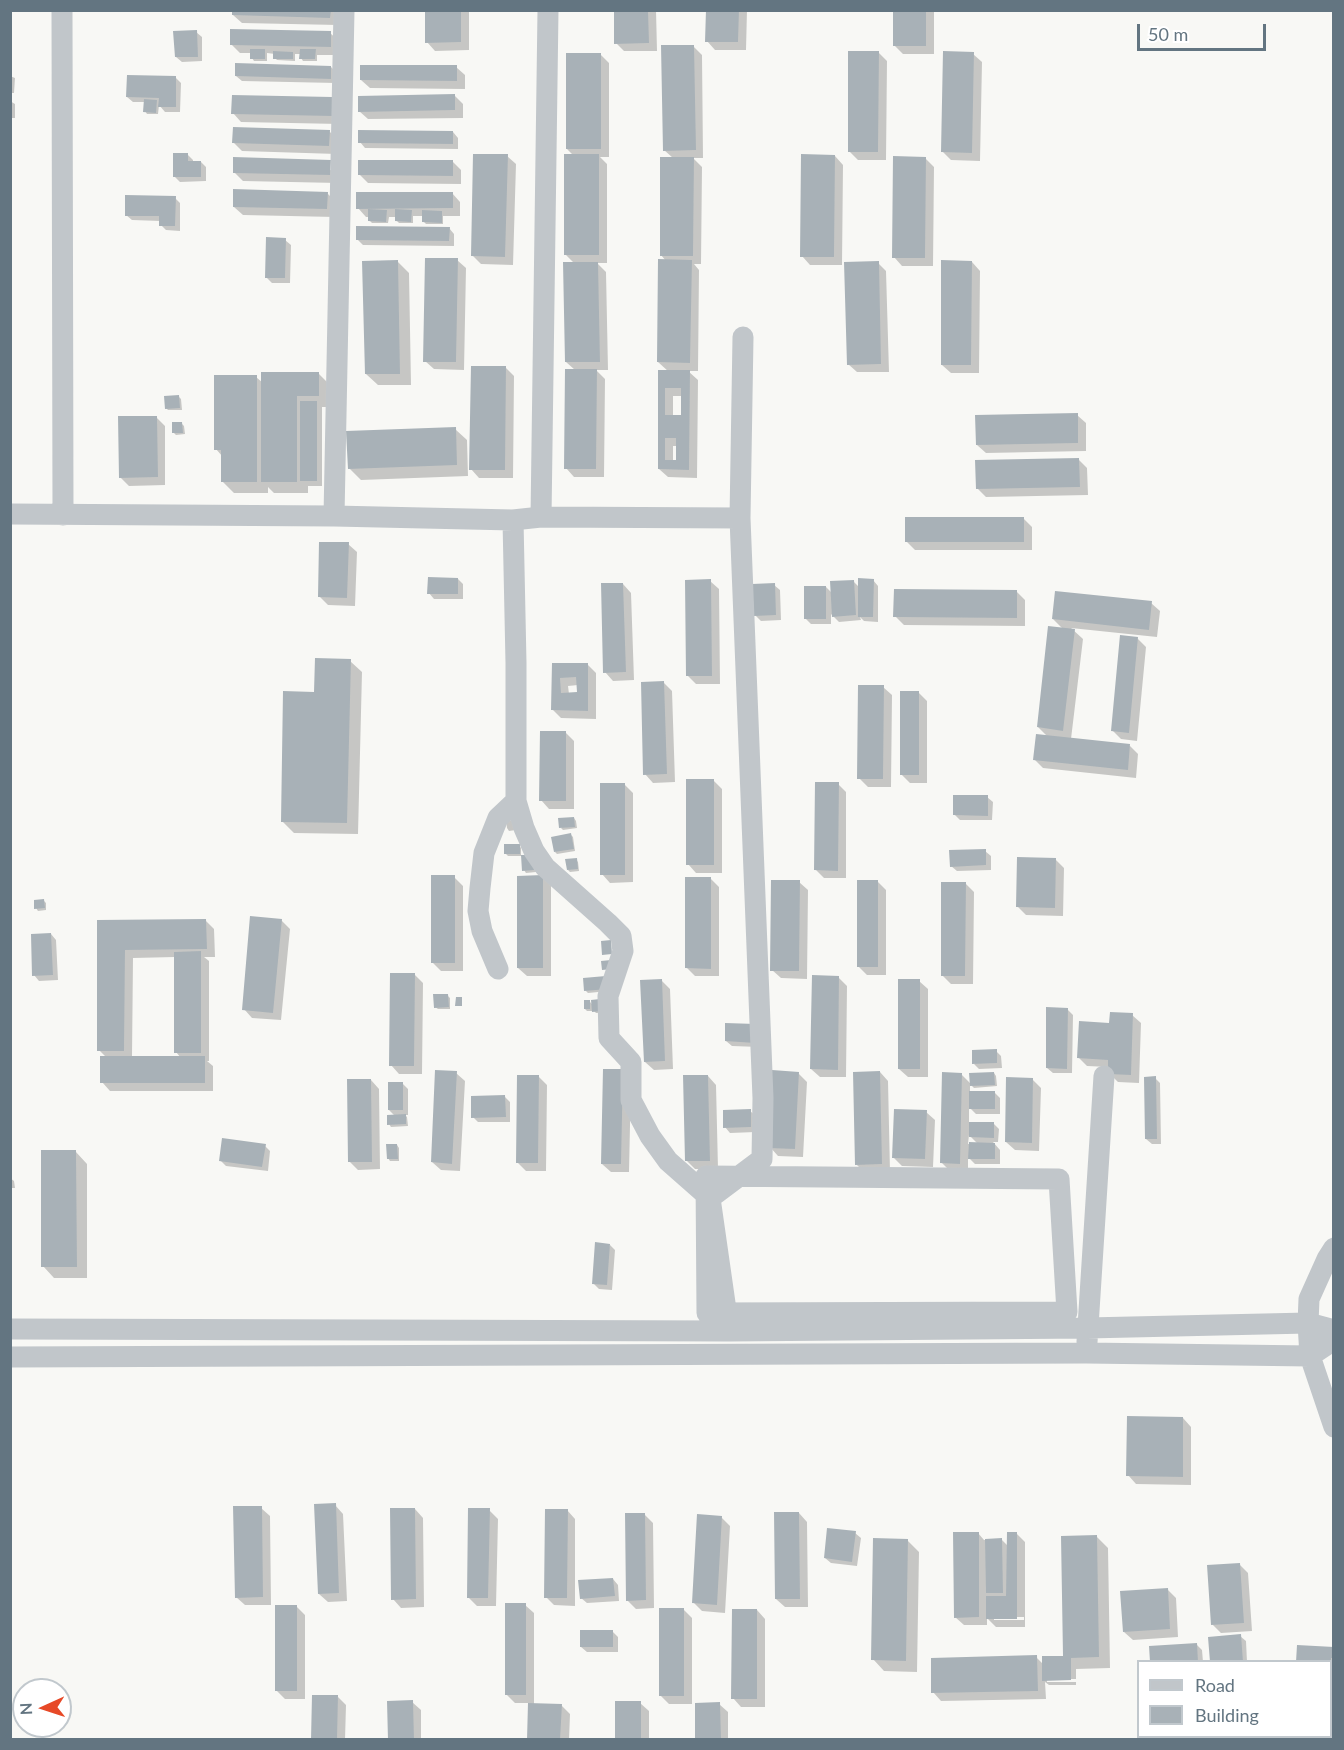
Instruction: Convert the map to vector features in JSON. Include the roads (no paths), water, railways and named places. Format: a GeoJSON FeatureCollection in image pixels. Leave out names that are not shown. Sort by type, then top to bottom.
{"type":"FeatureCollection","features":[{"type":"Feature","properties":{"kind":"street"},"geometry":{"type":"LineString","coordinates":[[62,10],[63,515]]}},
{"type":"Feature","properties":{"kind":"street"},"geometry":{"type":"LineString","coordinates":[[334,516],[344,10]]}},
{"type":"Feature","properties":{"kind":"street"},"geometry":{"type":"LineString","coordinates":[[541,517],[548,10]]}},
{"type":"Feature","properties":{"kind":"street"},"geometry":{"type":"LineString","coordinates":[[710,1198],[762,1159],[763,1098],[740,518],[743,337]]}},
{"type":"Feature","properties":{"kind":"street"},"geometry":{"type":"LineString","coordinates":[[10,514],[334,516],[513,520],[541,517],[740,518]]}},
{"type":"Feature","properties":{"kind":"street"},"geometry":{"type":"LineString","coordinates":[[513,520],[516,801],[534,851],[545,867],[621,936],[623,951],[608,996],[609,1038],[631,1062],[631,1100],[650,1136],[668,1161],[710,1198],[729,1331]]}},
{"type":"Feature","properties":{"kind":"street"},"geometry":{"type":"LineString","coordinates":[[498,969],[482,931],[478,911],[480,888],[484,853],[498,818],[516,801]]}},
{"type":"Feature","properties":{"kind":"street"},"geometry":{"type":"LineString","coordinates":[[1086,1353],[1104,1076]]}},
{"type":"Feature","properties":{"kind":"street"},"geometry":{"type":"LineString","coordinates":[[706,1176],[1059,1179],[1067,1311],[706,1313],[706,1176]]}},
{"type":"Feature","properties":{"kind":"street"},"geometry":{"type":"LineString","coordinates":[[1334,1248],[1327,1258],[1309,1299],[1308,1323],[1310,1356],[1334,1427]]}},
{"type":"Feature","properties":{"kind":"street"},"geometry":{"type":"LineString","coordinates":[[10,1329],[729,1331],[1088,1328],[1308,1323],[1334,1330]]}},
{"type":"Feature","properties":{"kind":"street"},"geometry":{"type":"LineString","coordinates":[[10,1357],[1086,1353],[1310,1356],[1334,1340]]}}]}
